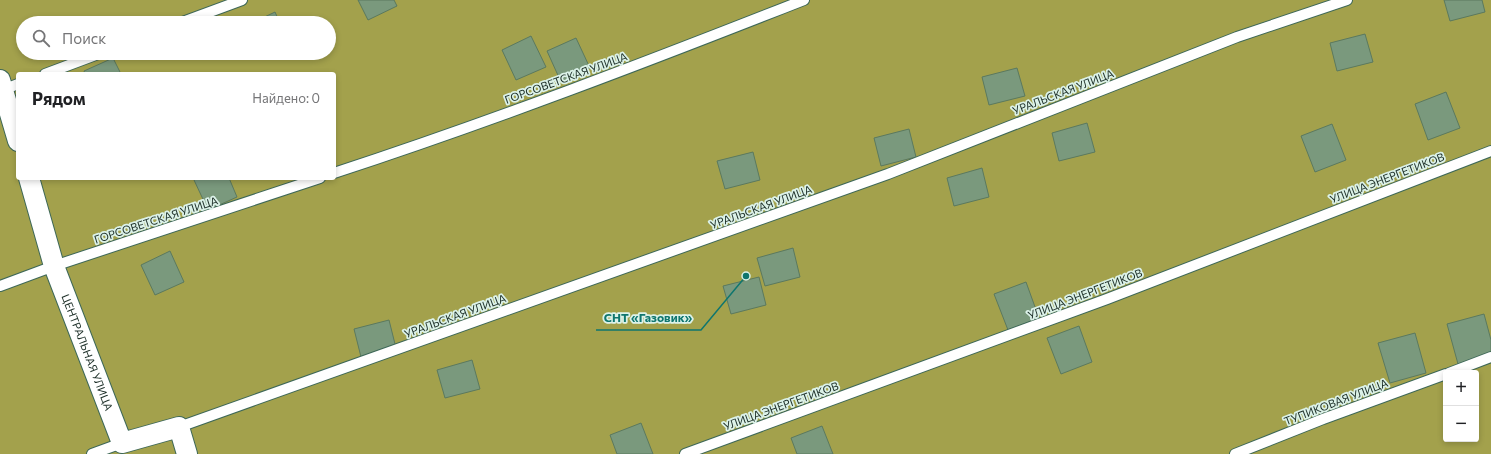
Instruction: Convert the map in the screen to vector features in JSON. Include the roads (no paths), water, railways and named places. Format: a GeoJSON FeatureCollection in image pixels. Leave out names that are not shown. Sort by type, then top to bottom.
{"type":"FeatureCollection","features":[{"type":"Feature","properties":{"kind":"street"},"geometry":{"type":"LineString","coordinates":[[5,86],[16,133]]}},
{"type":"Feature","properties":{"kind":"street","name":"ЦЕНТРАЛЬНАЯ УЛИЦА"},"geometry":{"type":"LineString","coordinates":[[30,180],[54,266],[122,444]]}},
{"type":"Feature","properties":{"kind":"street"},"geometry":{"type":"LineString","coordinates":[[122,444],[179,427],[187,454]]}},
{"type":"Feature","properties":{"kind":"lane"},"geometry":{"type":"LineString","coordinates":[[199,16],[242,0]]}},
{"type":"Feature","properties":{"kind":"lane","name":"ГОРСОВЕТСКАЯ УЛИЦА"},"geometry":{"type":"LineString","coordinates":[[336,172],[640,64],[804,0]]}},
{"type":"Feature","properties":{"kind":"lane","name":"УРАЛЬСКАЯ УЛИЦА"},"geometry":{"type":"LineString","coordinates":[[179,427],[888,174],[1237,37],[1347,0]]}},
{"type":"Feature","properties":{"kind":"lane"},"geometry":{"type":"LineString","coordinates":[[50,72],[82,60]]}},
{"type":"Feature","properties":{"kind":"lane","name":"УЛИЦА ЭНЕРГЕТИКОВ"},"geometry":{"type":"LineString","coordinates":[[685,454],[1107,299],[1491,151]]}},
{"type":"Feature","properties":{"kind":"lane","name":"ГОРСОВЕТСКАЯ УЛИЦА"},"geometry":{"type":"LineString","coordinates":[[0,286],[54,266],[314,180]]}},
{"type":"Feature","properties":{"kind":"lane","name":"ТУПИКОВАЯ УЛИЦА"},"geometry":{"type":"LineString","coordinates":[[1455,370],[1491,357]]}},
{"type":"Feature","properties":{"kind":"lane","name":"ТУПИКОВАЯ УЛИЦА"},"geometry":{"type":"LineString","coordinates":[[1235,454],[1443,375]]}},
{"type":"Feature","properties":{"kind":"lane"},"geometry":{"type":"LineString","coordinates":[[92,454],[122,444]]}},
{"type":"Feature","properties":{"kind":"place","name":"СНТ «Газовик»"},"geometry":{"type":"Point","coordinates":[746,276]}}]}
